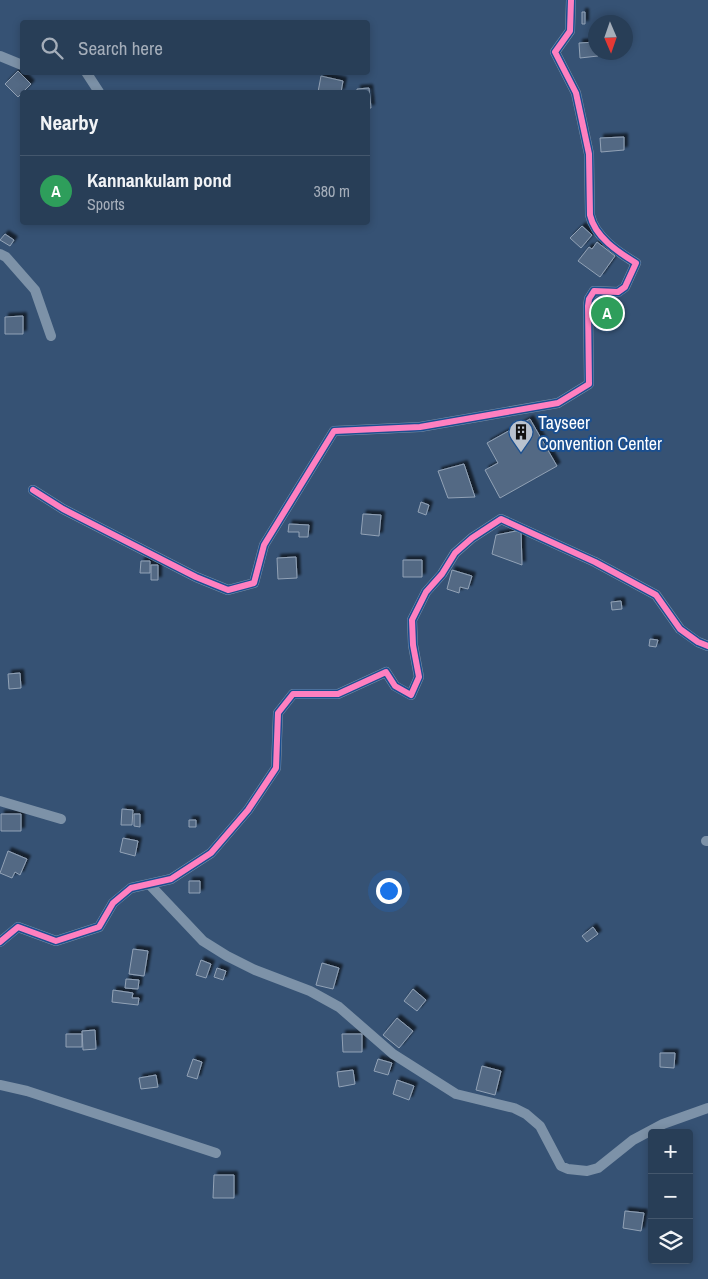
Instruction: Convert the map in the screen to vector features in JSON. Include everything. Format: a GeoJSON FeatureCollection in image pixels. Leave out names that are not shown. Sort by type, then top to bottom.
{"type":"FeatureCollection","features":[{"type":"Feature","properties":{"kind":"street"},"geometry":{"type":"LineString","coordinates":[[33,490],[63,509],[196,577],[228,590],[254,583],[264,545],[334,431],[420,426],[558,403],[589,384],[589,298],[594,291],[618,292],[625,287],[636,263],[620,253],[597,232],[591,223],[589,154],[586,136],[576,93],[554,52],[570,31],[571,0]]}},
{"type":"Feature","properties":{"kind":"street"},"geometry":{"type":"LineString","coordinates":[[0,56],[20,64]]}},
{"type":"Feature","properties":{"kind":"street"},"geometry":{"type":"LineString","coordinates":[[88,75],[98,90]]}},
{"type":"Feature","properties":{"kind":"street"},"geometry":{"type":"LineString","coordinates":[[0,254],[6,257],[36,290],[51,336]]}},
{"type":"Feature","properties":{"kind":"street"},"geometry":{"type":"LineString","coordinates":[[0,942],[18,927],[56,941],[99,927],[114,903],[131,888],[171,879],[210,853],[248,810],[276,768],[278,713],[292,694],[338,694],[386,672],[395,686],[411,695],[419,677],[413,646],[412,620],[426,592],[442,574],[455,553],[472,538],[501,519],[595,562],[656,595],[680,629],[698,642],[708,646]]}},
{"type":"Feature","properties":{"kind":"street"},"geometry":{"type":"LineString","coordinates":[[0,801],[60,819]]}},
{"type":"Feature","properties":{"kind":"street"},"geometry":{"type":"LineString","coordinates":[[150,884],[203,941],[227,956],[255,970],[310,991],[339,1007],[393,1054],[456,1094],[514,1108],[526,1114],[540,1126],[561,1166],[568,1169],[587,1171],[598,1168],[632,1140],[663,1124],[708,1108]]}},
{"type":"Feature","properties":{"kind":"street"},"geometry":{"type":"LineString","coordinates":[[0,1085],[27,1091],[216,1153]]}},
{"type":"Feature","properties":{"kind":"water"},"geometry":{"type":"Polygon","coordinates":[[[606,294],[612,299],[623,315],[619,328],[607,333],[596,329],[591,303],[594,297],[606,294]]]}},
{"type":"Feature","properties":{"kind":"building"},"geometry":{"type":"Polygon","coordinates":[[[582,12],[585,12],[585,24],[582,24],[582,12]]]}},
{"type":"Feature","properties":{"kind":"building"},"geometry":{"type":"Polygon","coordinates":[[[588,42],[588,57],[580,58],[579,43],[588,42]]]}},
{"type":"Feature","properties":{"kind":"building"},"geometry":{"type":"Polygon","coordinates":[[[18,71],[31,84],[25,90],[20,90],[18,97],[5,84],[18,71]]]}},
{"type":"Feature","properties":{"kind":"building"},"geometry":{"type":"Polygon","coordinates":[[[321,76],[343,81],[341,90],[318,90],[321,76]]]}},
{"type":"Feature","properties":{"kind":"building"},"geometry":{"type":"Polygon","coordinates":[[[369,88],[369,90],[357,90],[369,88]]]}},
{"type":"Feature","properties":{"kind":"building"},"geometry":{"type":"Polygon","coordinates":[[[624,137],[624,150],[601,152],[600,138],[624,137]]]}},
{"type":"Feature","properties":{"kind":"building"},"geometry":{"type":"Polygon","coordinates":[[[582,226],[592,235],[581,248],[570,238],[582,226]]]}},
{"type":"Feature","properties":{"kind":"building"},"geometry":{"type":"Polygon","coordinates":[[[5,234],[14,240],[10,246],[0,240],[5,234]]]}},
{"type":"Feature","properties":{"kind":"building"},"geometry":{"type":"Polygon","coordinates":[[[597,242],[615,256],[600,277],[578,261],[589,247],[592,249],[597,242]]]}},
{"type":"Feature","properties":{"kind":"building"},"geometry":{"type":"Polygon","coordinates":[[[23,316],[23,334],[5,334],[5,317],[23,316]]]}},
{"type":"Feature","properties":{"kind":"building","name":"Tayseer Convention Center"},"geometry":{"type":"Polygon","coordinates":[[[530,419],[557,466],[500,498],[485,470],[498,463],[487,443],[530,419]]]}},
{"type":"Feature","properties":{"kind":"building"},"geometry":{"type":"Polygon","coordinates":[[[464,464],[475,497],[448,498],[438,471],[464,464]]]}},
{"type":"Feature","properties":{"kind":"building"},"geometry":{"type":"Polygon","coordinates":[[[421,502],[429,505],[426,515],[418,512],[421,502]]]}},
{"type":"Feature","properties":{"kind":"building"},"geometry":{"type":"Polygon","coordinates":[[[363,514],[381,515],[379,536],[361,534],[363,514]]]}},
{"type":"Feature","properties":{"kind":"building"},"geometry":{"type":"Polygon","coordinates":[[[289,524],[309,525],[308,537],[299,537],[299,532],[288,532],[289,524]]]}},
{"type":"Feature","properties":{"kind":"building"},"geometry":{"type":"Polygon","coordinates":[[[521,530],[522,565],[492,554],[496,535],[521,530]]]}},
{"type":"Feature","properties":{"kind":"building"},"geometry":{"type":"Polygon","coordinates":[[[296,557],[297,578],[278,579],[277,558],[296,557]]]}},
{"type":"Feature","properties":{"kind":"building"},"geometry":{"type":"Polygon","coordinates":[[[403,560],[422,560],[422,577],[403,577],[403,560]]]}},
{"type":"Feature","properties":{"kind":"building"},"geometry":{"type":"Polygon","coordinates":[[[141,561],[150,561],[150,573],[140,573],[141,561]]]}},
{"type":"Feature","properties":{"kind":"building"},"geometry":{"type":"Polygon","coordinates":[[[151,565],[158,565],[158,580],[151,580],[151,565]]]}},
{"type":"Feature","properties":{"kind":"building"},"geometry":{"type":"Polygon","coordinates":[[[452,570],[472,576],[468,589],[460,587],[459,593],[447,589],[452,570]]]}},
{"type":"Feature","properties":{"kind":"building"},"geometry":{"type":"Polygon","coordinates":[[[621,601],[622,609],[612,610],[611,602],[621,601]]]}},
{"type":"Feature","properties":{"kind":"building"},"geometry":{"type":"Polygon","coordinates":[[[650,639],[658,640],[656,647],[649,646],[650,639]]]}},
{"type":"Feature","properties":{"kind":"building"},"geometry":{"type":"Polygon","coordinates":[[[20,673],[21,688],[9,689],[8,674],[20,673]]]}},
{"type":"Feature","properties":{"kind":"building"},"geometry":{"type":"Polygon","coordinates":[[[122,809],[133,810],[132,825],[121,825],[122,809]]]}},
{"type":"Feature","properties":{"kind":"building"},"geometry":{"type":"Polygon","coordinates":[[[1,814],[21,814],[21,831],[1,831],[1,814]]]}},
{"type":"Feature","properties":{"kind":"building"},"geometry":{"type":"Polygon","coordinates":[[[134,814],[140,814],[140,827],[134,826],[134,814]]]}},
{"type":"Feature","properties":{"kind":"building"},"geometry":{"type":"Polygon","coordinates":[[[189,820],[196,820],[196,827],[189,827],[189,820]]]}},
{"type":"Feature","properties":{"kind":"building"},"geometry":{"type":"Polygon","coordinates":[[[123,838],[138,841],[135,856],[120,852],[123,838]]]}},
{"type":"Feature","properties":{"kind":"building"},"geometry":{"type":"Polygon","coordinates":[[[8,851],[27,859],[20,875],[15,872],[12,878],[0,873],[8,851]]]}},
{"type":"Feature","properties":{"kind":"building"},"geometry":{"type":"Polygon","coordinates":[[[189,881],[200,881],[200,893],[189,893],[189,881]]]}},
{"type":"Feature","properties":{"kind":"building"},"geometry":{"type":"Polygon","coordinates":[[[593,927],[598,934],[587,942],[582,936],[593,927]]]}},
{"type":"Feature","properties":{"kind":"building"},"geometry":{"type":"Polygon","coordinates":[[[133,949],[148,951],[144,976],[129,974],[133,949]]]}},
{"type":"Feature","properties":{"kind":"building"},"geometry":{"type":"Polygon","coordinates":[[[201,960],[211,964],[206,978],[196,975],[201,960]]]}},
{"type":"Feature","properties":{"kind":"building"},"geometry":{"type":"Polygon","coordinates":[[[322,963],[339,968],[333,989],[316,985],[322,963]]]}},
{"type":"Feature","properties":{"kind":"building"},"geometry":{"type":"Polygon","coordinates":[[[217,968],[226,971],[223,980],[214,977],[217,968]]]}},
{"type":"Feature","properties":{"kind":"building"},"geometry":{"type":"Polygon","coordinates":[[[126,979],[139,980],[138,989],[125,988],[126,979]]]}},
{"type":"Feature","properties":{"kind":"building"},"geometry":{"type":"Polygon","coordinates":[[[413,989],[426,1000],[417,1011],[404,1001],[413,989]]]}},
{"type":"Feature","properties":{"kind":"building"},"geometry":{"type":"Polygon","coordinates":[[[113,990],[133,993],[132,998],[139,998],[138,1005],[112,1002],[113,990]]]}},
{"type":"Feature","properties":{"kind":"building"},"geometry":{"type":"Polygon","coordinates":[[[397,1018],[413,1031],[399,1048],[383,1035],[397,1018]]]}},
{"type":"Feature","properties":{"kind":"building"},"geometry":{"type":"Polygon","coordinates":[[[95,1030],[96,1049],[83,1050],[82,1031],[95,1030]]]}},
{"type":"Feature","properties":{"kind":"building"},"geometry":{"type":"Polygon","coordinates":[[[66,1034],[82,1034],[82,1047],[66,1047],[66,1034]]]}},
{"type":"Feature","properties":{"kind":"building"},"geometry":{"type":"Polygon","coordinates":[[[342,1034],[362,1034],[362,1052],[343,1052],[342,1034]]]}},
{"type":"Feature","properties":{"kind":"building"},"geometry":{"type":"Polygon","coordinates":[[[660,1053],[675,1053],[674,1068],[660,1067],[660,1053]]]}},
{"type":"Feature","properties":{"kind":"building"},"geometry":{"type":"Polygon","coordinates":[[[193,1059],[202,1062],[197,1079],[187,1076],[193,1059]]]}},
{"type":"Feature","properties":{"kind":"building"},"geometry":{"type":"Polygon","coordinates":[[[378,1059],[392,1063],[388,1075],[374,1071],[378,1059]]]}},
{"type":"Feature","properties":{"kind":"building"},"geometry":{"type":"Polygon","coordinates":[[[482,1066],[501,1071],[495,1095],[476,1090],[482,1066]]]}},
{"type":"Feature","properties":{"kind":"building"},"geometry":{"type":"Polygon","coordinates":[[[353,1070],[355,1084],[339,1087],[337,1072],[353,1070]]]}},
{"type":"Feature","properties":{"kind":"building"},"geometry":{"type":"Polygon","coordinates":[[[156,1075],[158,1087],[141,1089],[139,1078],[156,1075]]]}},
{"type":"Feature","properties":{"kind":"building"},"geometry":{"type":"Polygon","coordinates":[[[397,1080],[414,1086],[409,1100],[393,1094],[397,1080]]]}},
{"type":"Feature","properties":{"kind":"building"},"geometry":{"type":"Polygon","coordinates":[[[214,1175],[234,1175],[234,1198],[213,1198],[214,1175]]]}},
{"type":"Feature","properties":{"kind":"building"},"geometry":{"type":"Polygon","coordinates":[[[625,1211],[644,1213],[641,1231],[623,1228],[625,1211]]]}},
{"type":"Feature","properties":{"kind":"cycle path"},"geometry":{"type":"LineString","coordinates":[[33,490],[63,509],[196,577],[228,590],[254,583],[264,545],[334,431],[420,427],[558,403],[589,384],[589,299],[594,291],[618,292],[625,287],[636,263],[615,249],[602,237],[590,215],[589,154],[576,93],[555,52],[570,31],[571,0]]}},
{"type":"Feature","properties":{"kind":"cycle path"},"geometry":{"type":"LineString","coordinates":[[0,942],[18,927],[56,941],[99,927],[113,903],[131,888],[171,879],[211,853],[248,810],[276,768],[278,713],[293,694],[338,694],[386,672],[395,686],[411,695],[419,677],[413,645],[412,620],[426,592],[442,574],[455,553],[472,538],[501,519],[595,562],[656,595],[680,629],[698,642],[708,646]]}},
{"type":"Feature","properties":{"kind":"place","name":"Kannankulam pond"},"geometry":{"type":"Point","coordinates":[607,313]}},
{"type":"Feature","properties":{"kind":"place","name":"Tayseer Convention Center"},"geometry":{"type":"Point","coordinates":[521,453]}}]}
